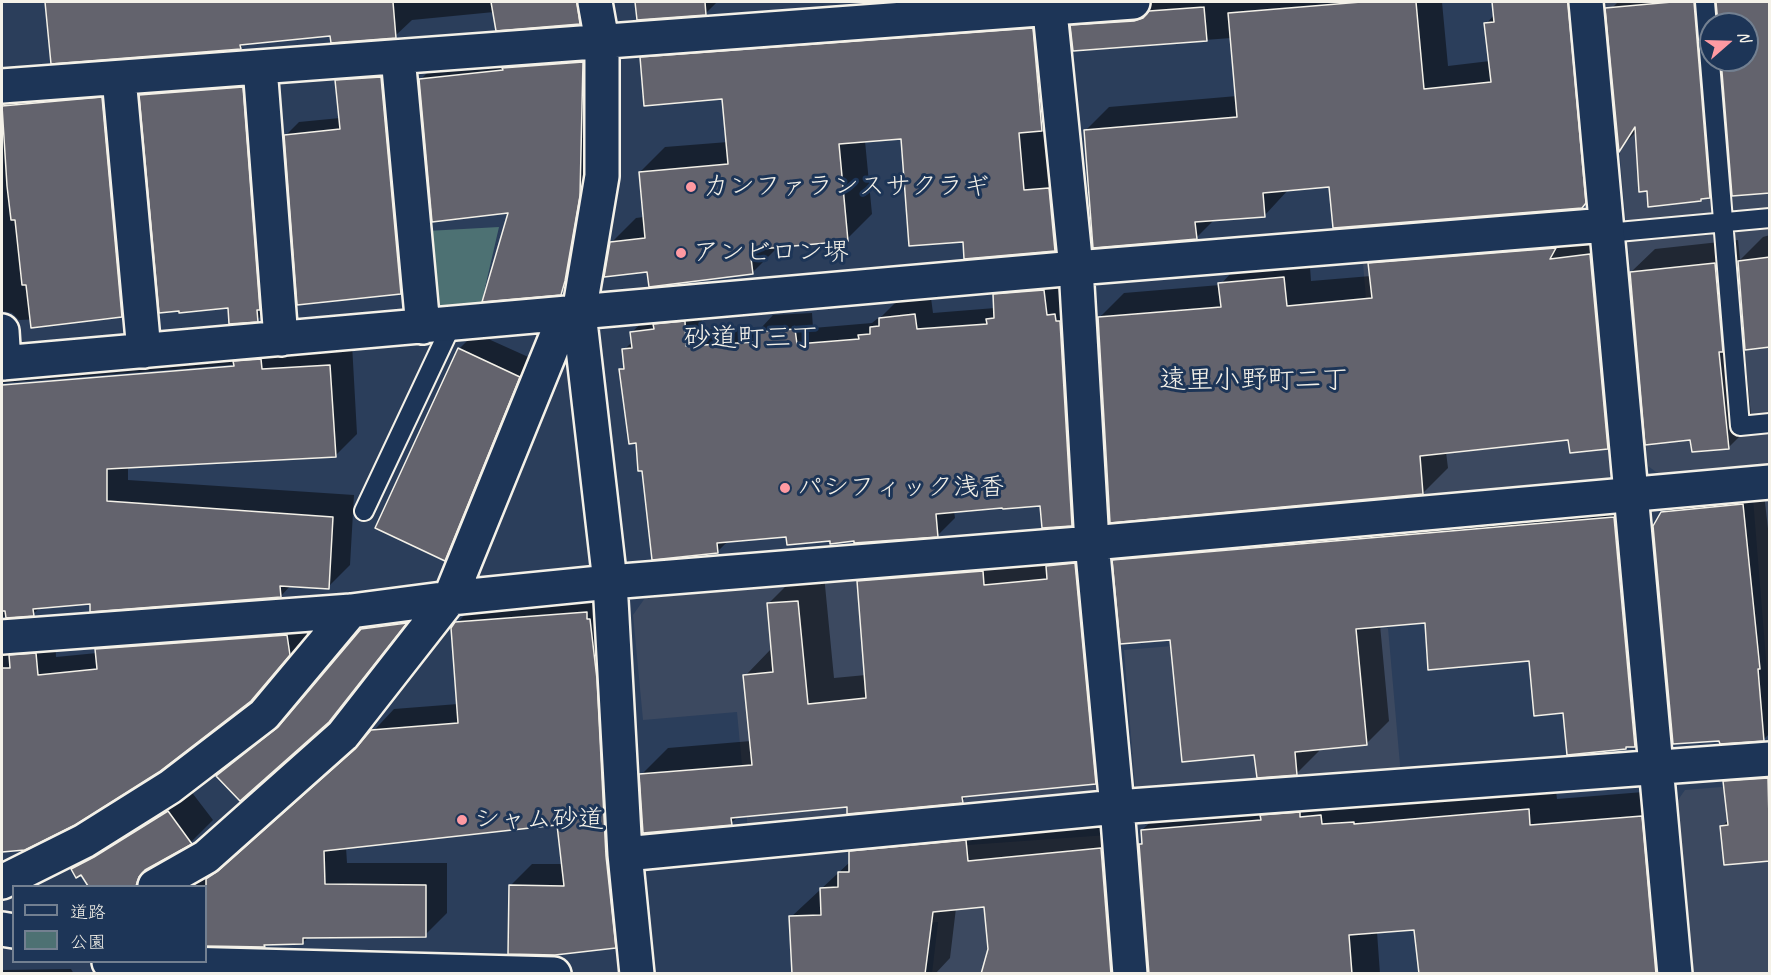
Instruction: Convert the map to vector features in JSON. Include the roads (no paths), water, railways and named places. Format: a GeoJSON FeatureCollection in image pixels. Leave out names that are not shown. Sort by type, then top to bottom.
{"type":"FeatureCollection","features":[{"type":"Feature","properties":{"kind":"street"},"geometry":{"type":"LineString","coordinates":[[595,2],[602,41],[603,176],[579,313],[610,582],[625,854],[637,974]]}},
{"type":"Feature","properties":{"kind":"street"},"geometry":{"type":"LineString","coordinates":[[2,86],[1049,5],[1133,2]]}},
{"type":"Feature","properties":{"kind":"street"},"geometry":{"type":"LineString","coordinates":[[1586,2],[1675,974]]}},
{"type":"Feature","properties":{"kind":"street"},"geometry":{"type":"LineString","coordinates":[[1049,5],[1076,268],[1092,543],[1130,974]]}},
{"type":"Feature","properties":{"kind":"street"},"geometry":{"type":"LineString","coordinates":[[398,57],[438,326]]}},
{"type":"Feature","properties":{"kind":"street"},"geometry":{"type":"LineString","coordinates":[[260,67],[282,339]]}},
{"type":"Feature","properties":{"kind":"street"},"geometry":{"type":"LineString","coordinates":[[119,78],[144,351]]}},
{"type":"Feature","properties":{"kind":"street"},"geometry":{"type":"LineString","coordinates":[[2,353],[144,351],[1076,268],[1607,229]]}},
{"type":"Feature","properties":{"kind":"street"},"geometry":{"type":"LineString","coordinates":[[157,885],[206,857],[344,735],[450,598],[556,335],[579,313]]}},
{"type":"Feature","properties":{"kind":"street"},"geometry":{"type":"LineString","coordinates":[[2,637],[351,611],[450,598],[610,582],[1092,543],[1770,482]]}},
{"type":"Feature","properties":{"kind":"street"},"geometry":{"type":"LineString","coordinates":[[2,882],[84,841],[170,787],[264,715],[351,611]]}},
{"type":"Feature","properties":{"kind":"street"},"geometry":{"type":"LineString","coordinates":[[625,854],[1117,807],[1770,759]]}},
{"type":"Feature","properties":{"kind":"street"},"geometry":{"type":"LineString","coordinates":[[146,963],[554,974]]}},
{"type":"Feature","properties":{"kind":"lane"},"geometry":{"type":"LineString","coordinates":[[1705,2],[1740,426],[1770,423]]}},
{"type":"Feature","properties":{"kind":"lane"},"geometry":{"type":"LineString","coordinates":[[1607,229],[1770,218]]}},
{"type":"Feature","properties":{"kind":"lane"},"geometry":{"type":"LineString","coordinates":[[364,511],[438,326]]}},
{"type":"Feature","properties":{"kind":"place","name":"カンファランスサクラギ"},"geometry":{"type":"Point","coordinates":[691,187]}},
{"type":"Feature","properties":{"kind":"place","name":"アンビロン堺"},"geometry":{"type":"Point","coordinates":[681,253]}},
{"type":"Feature","properties":{"kind":"place","name":"パシフィック浅香"},"geometry":{"type":"Point","coordinates":[785,488]}},
{"type":"Feature","properties":{"kind":"place","name":"シャム砂道"},"geometry":{"type":"Point","coordinates":[462,820]}},
{"type":"Feature","properties":{"kind":"district","name":"砂道町三丁"},"geometry":{"type":"Point","coordinates":[751,339]}},
{"type":"Feature","properties":{"kind":"district","name":"遠里小野町二丁"},"geometry":{"type":"Point","coordinates":[1254,381]}}]}
